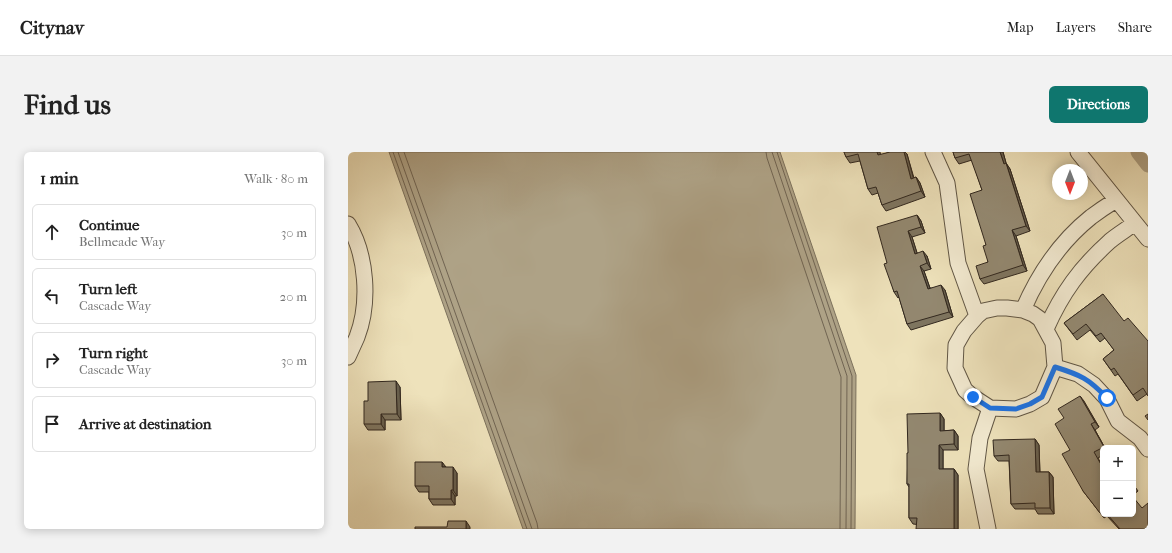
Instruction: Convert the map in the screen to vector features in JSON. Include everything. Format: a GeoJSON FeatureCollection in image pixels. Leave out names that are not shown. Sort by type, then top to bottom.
{"type":"FeatureCollection","features":[{"type":"Feature","properties":{"kind":"street"},"geometry":{"type":"LineString","coordinates":[[933,152],[947,183],[958,263],[977,316]]}},
{"type":"Feature","properties":{"kind":"street"},"geometry":{"type":"LineString","coordinates":[[1078,152],[1148,239]]}},
{"type":"Feature","properties":{"kind":"street"},"geometry":{"type":"LineString","coordinates":[[1023,310],[1042,272],[1060,247],[1090,218],[1116,200]]}},
{"type":"Feature","properties":{"kind":"street"},"geometry":{"type":"LineString","coordinates":[[1046,329],[1062,295],[1081,270],[1110,240],[1135,223]]}},
{"type":"Feature","properties":{"kind":"street"},"geometry":{"type":"LineString","coordinates":[[348,224],[359,248],[364,272],[364,305],[357,336],[348,357]]}},
{"type":"Feature","properties":{"kind":"street"},"geometry":{"type":"LineString","coordinates":[[997,308],[1023,310],[1040,319],[1046,329],[1053,343],[1055,367],[1042,397],[1030,404],[1016,409],[990,408],[965,390],[955,368],[956,345],[964,331],[983,311],[997,308]]}},
{"type":"Feature","properties":{"kind":"street"},"geometry":{"type":"LineString","coordinates":[[1055,367],[1078,374],[1094,385],[1107,398],[1118,421],[1140,438],[1148,449]]}},
{"type":"Feature","properties":{"kind":"street"},"geometry":{"type":"LineString","coordinates":[[988,529],[976,469],[980,438],[990,408]]}},
{"type":"Feature","properties":{"kind":"water"},"geometry":{"type":"Polygon","coordinates":[[[389,152],[780,152],[856,375],[855,529],[523,529],[389,152]]]}},
{"type":"Feature","properties":{"kind":"building"},"geometry":{"type":"Polygon","coordinates":[[[844,152],[877,152],[878,155],[890,152],[904,152],[911,179],[916,177],[921,191],[882,205],[876,187],[868,189],[858,154],[846,157],[844,152]]]}},
{"type":"Feature","properties":{"kind":"building"},"geometry":{"type":"Polygon","coordinates":[[[953,152],[1000,152],[1004,164],[1006,163],[1026,226],[1012,230],[1023,265],[980,279],[976,266],[988,262],[983,246],[986,245],[970,194],[982,190],[969,154],[955,158],[953,152]]]}},
{"type":"Feature","properties":{"kind":"building"},"geometry":{"type":"Polygon","coordinates":[[[917,215],[921,227],[908,231],[915,254],[923,251],[927,263],[920,266],[928,289],[941,285],[949,312],[907,324],[897,291],[894,292],[884,264],[887,263],[877,227],[917,215]]]}},
{"type":"Feature","properties":{"kind":"building"},"geometry":{"type":"Polygon","coordinates":[[[1103,294],[1124,321],[1128,318],[1148,341],[1148,396],[1143,388],[1133,395],[1114,368],[1111,370],[1103,359],[1114,350],[1101,333],[1096,336],[1086,324],[1073,334],[1064,323],[1103,294]]]}},
{"type":"Feature","properties":{"kind":"building"},"geometry":{"type":"Polygon","coordinates":[[[396,381],[397,414],[381,414],[381,424],[364,424],[364,401],[368,401],[368,382],[396,381]]]}},
{"type":"Feature","properties":{"kind":"building"},"geometry":{"type":"Polygon","coordinates":[[[1080,396],[1095,422],[1091,424],[1103,445],[1100,445],[1100,449],[1094,452],[1100,463],[1100,513],[1083,491],[1062,454],[1070,450],[1055,424],[1064,418],[1058,409],[1080,396]]]}},
{"type":"Feature","properties":{"kind":"building"},"geometry":{"type":"Polygon","coordinates":[[[940,413],[940,431],[954,430],[954,444],[939,445],[939,469],[954,469],[954,529],[916,529],[917,518],[909,518],[909,484],[907,484],[907,414],[940,413]]]}},
{"type":"Feature","properties":{"kind":"building"},"geometry":{"type":"Polygon","coordinates":[[[1035,439],[1036,472],[1049,472],[1050,508],[1035,508],[1035,503],[1011,504],[1009,455],[994,456],[993,440],[1035,439]]]}},
{"type":"Feature","properties":{"kind":"building"},"geometry":{"type":"Polygon","coordinates":[[[415,462],[442,462],[442,467],[453,467],[453,490],[451,490],[451,499],[429,499],[429,486],[415,486],[415,462]]]}},
{"type":"Feature","properties":{"kind":"building"},"geometry":{"type":"Polygon","coordinates":[[[1136,501],[1142,508],[1148,503],[1148,529],[1120,529],[1110,517],[1136,517],[1136,501]]]}},
{"type":"Feature","properties":{"kind":"building"},"geometry":{"type":"Polygon","coordinates":[[[448,521],[466,521],[466,529],[415,529],[415,527],[447,527],[448,521]]]}},
{"type":"Feature","properties":{"kind":"waterway"},"geometry":{"type":"LineString","coordinates":[[1138,152],[1148,165]]}},
{"type":"Feature","properties":{"kind":"route"},"geometry":{"type":"LineString","coordinates":[[973,397],[990,408],[1016,409],[1030,404],[1042,397],[1055,367],[1078,374],[1094,385],[1107,398]]}}]}
